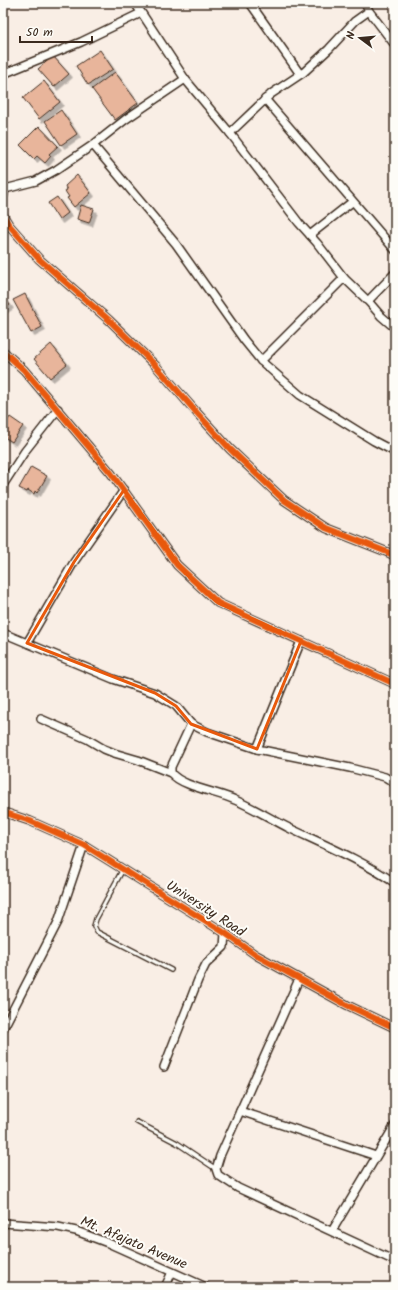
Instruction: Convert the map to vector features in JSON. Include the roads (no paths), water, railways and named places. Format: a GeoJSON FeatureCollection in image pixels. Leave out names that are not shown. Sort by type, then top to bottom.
{"type":"FeatureCollection","features":[{"type":"Feature","properties":{"kind":"street"},"geometry":{"type":"LineString","coordinates":[[135,3],[186,79],[230,133],[299,223],[344,278],[381,316],[395,328]]}},
{"type":"Feature","properties":{"kind":"street"},"geometry":{"type":"LineString","coordinates":[[250,3],[300,74]]}},
{"type":"Feature","properties":{"kind":"street"},"geometry":{"type":"LineString","coordinates":[[365,3],[369,11],[395,45]]}},
{"type":"Feature","properties":{"kind":"street"},"geometry":{"type":"LineString","coordinates":[[230,133],[265,99],[300,74],[329,50],[355,21],[369,11]]}},
{"type":"Feature","properties":{"kind":"street"},"geometry":{"type":"LineString","coordinates":[[3,74],[81,42],[141,13]]}},
{"type":"Feature","properties":{"kind":"street"},"geometry":{"type":"LineString","coordinates":[[3,198],[4,188],[36,180],[56,170],[93,145],[126,119],[186,79]]}},
{"type":"Feature","properties":{"kind":"street"},"geometry":{"type":"LineString","coordinates":[[265,99],[352,202],[395,250]]}},
{"type":"Feature","properties":{"kind":"street"},"geometry":{"type":"LineString","coordinates":[[93,145],[176,244],[244,340],[261,361],[300,395],[374,441],[395,452]]}},
{"type":"Feature","properties":{"kind":"street"},"geometry":{"type":"LineString","coordinates":[[310,235],[352,202]]}},
{"type":"Feature","properties":{"kind":"street"},"geometry":{"type":"LineString","coordinates":[[3,215],[9,225],[38,259],[109,320],[156,366],[230,449],[284,500],[326,528],[395,556]]}},
{"type":"Feature","properties":{"kind":"street"},"geometry":{"type":"LineString","coordinates":[[368,301],[395,273]]}},
{"type":"Feature","properties":{"kind":"street"},"geometry":{"type":"LineString","coordinates":[[261,361],[344,278]]}},
{"type":"Feature","properties":{"kind":"street"},"geometry":{"type":"LineString","coordinates":[[3,351],[24,370],[111,473],[177,565],[218,603],[395,684]]}},
{"type":"Feature","properties":{"kind":"street"},"geometry":{"type":"LineString","coordinates":[[3,486],[25,451],[58,409]]}},
{"type":"Feature","properties":{"kind":"street"},"geometry":{"type":"LineString","coordinates":[[27,643],[74,562],[124,490]]}},
{"type":"Feature","properties":{"kind":"street"},"geometry":{"type":"LineString","coordinates":[[3,633],[113,679],[155,693],[176,706],[191,724],[207,732],[257,749],[350,768],[385,777],[395,783]]}},
{"type":"Feature","properties":{"kind":"street"},"geometry":{"type":"LineString","coordinates":[[257,749],[301,641]]}},
{"type":"Feature","properties":{"kind":"street"},"geometry":{"type":"LineString","coordinates":[[41,719],[87,738],[104,749],[138,760],[171,774],[183,782],[204,790],[225,795],[246,804],[272,819],[378,872],[395,883]]}},
{"type":"Feature","properties":{"kind":"street"},"geometry":{"type":"LineString","coordinates":[[171,774],[171,767],[191,724]]}},
{"type":"Feature","properties":{"kind":"street","name":"University Road"},"geometry":{"type":"LineString","coordinates":[[3,812],[30,821],[84,845],[225,933],[256,955],[347,1005],[395,1028]]}},
{"type":"Feature","properties":{"kind":"street"},"geometry":{"type":"LineString","coordinates":[[3,1029],[58,922],[84,845]]}},
{"type":"Feature","properties":{"kind":"street"},"geometry":{"type":"LineString","coordinates":[[164,1067],[198,980],[206,964],[224,947],[225,933]]}},
{"type":"Feature","properties":{"kind":"street"},"geometry":{"type":"LineString","coordinates":[[299,979],[220,1156],[216,1169],[218,1175],[238,1188],[395,1261]]}},
{"type":"Feature","properties":{"kind":"street"},"geometry":{"type":"LineString","coordinates":[[240,1111],[376,1156]]}},
{"type":"Feature","properties":{"kind":"street"},"geometry":{"type":"LineString","coordinates":[[332,1232],[395,1125]]}},
{"type":"Feature","properties":{"kind":"street","name":"Mt. Afajato Avenue"},"geometry":{"type":"LineString","coordinates":[[3,1223],[58,1227],[76,1231],[108,1243],[206,1287]]}},
{"type":"Feature","properties":{"kind":"street"},"geometry":{"type":"LineString","coordinates":[[165,1287],[172,1272]]}},
{"type":"Feature","properties":{"kind":"lane"},"geometry":{"type":"LineString","coordinates":[[123,869],[96,919],[94,926],[97,932],[171,970]]}},
{"type":"Feature","properties":{"kind":"lane"},"geometry":{"type":"LineString","coordinates":[[137,1122],[177,1143],[216,1169]]}}]}
